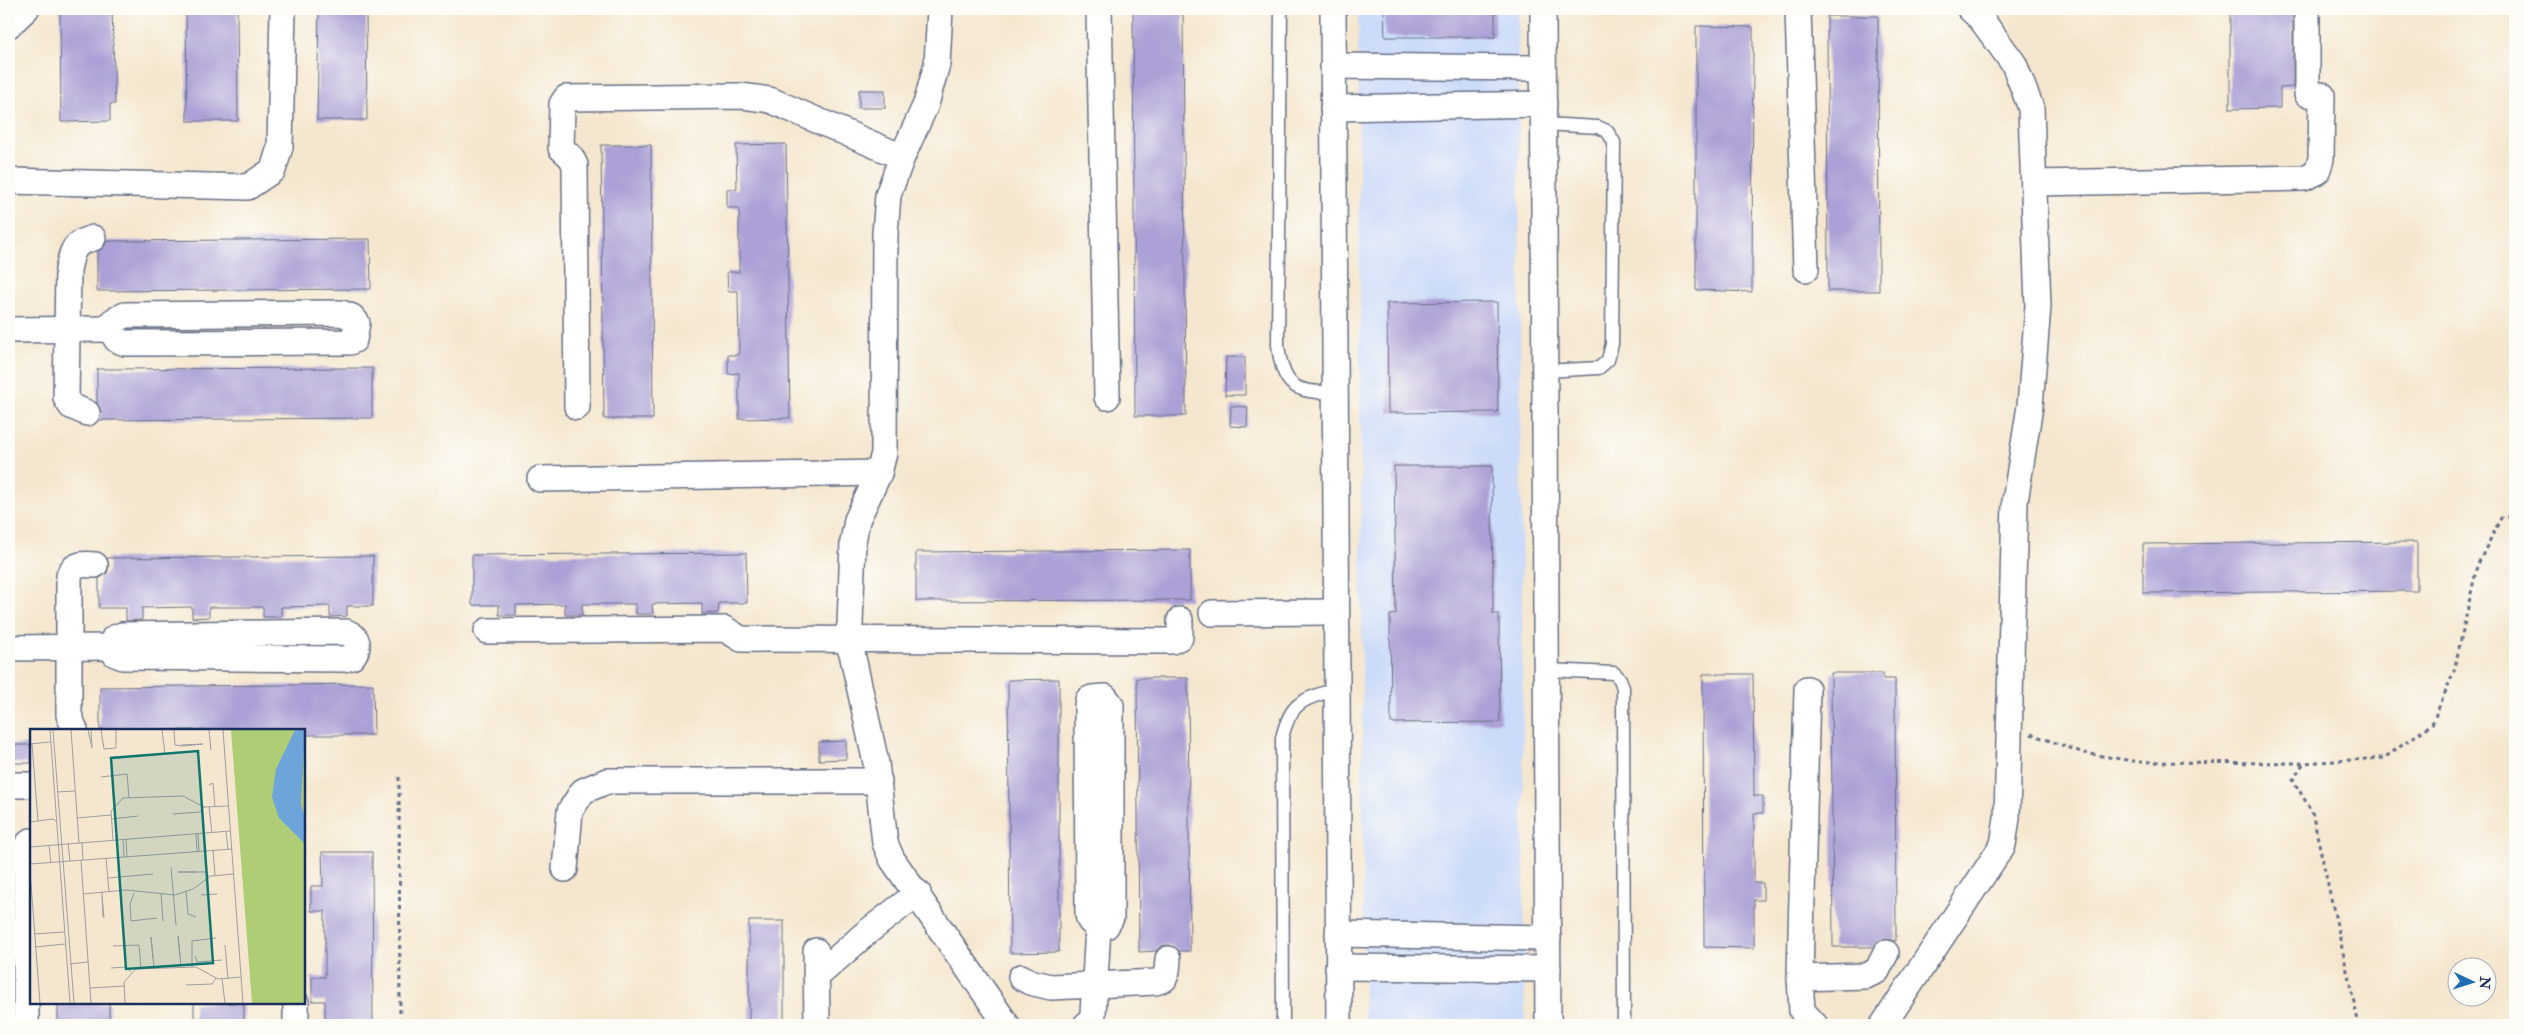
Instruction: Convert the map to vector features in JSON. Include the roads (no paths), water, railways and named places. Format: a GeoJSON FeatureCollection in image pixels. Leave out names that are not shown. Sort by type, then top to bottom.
{"type":"FeatureCollection","features":[{"type":"Feature","properties":{"kind":"street"},"geometry":{"type":"LineString","coordinates":[[9,24],[26,9]]}},
{"type":"Feature","properties":{"kind":"street"},"geometry":{"type":"LineString","coordinates":[[9,181],[248,187],[273,170],[280,147],[283,9]]}},
{"type":"Feature","properties":{"kind":"street"},"geometry":{"type":"LineString","coordinates":[[940,9],[938,64],[926,104],[902,157],[888,195],[885,234],[884,453],[879,473],[857,520],[853,542],[850,625],[846,640],[852,654],[879,781],[886,843],[892,859],[918,893],[1007,1025]]}},
{"type":"Feature","properties":{"kind":"street"},"geometry":{"type":"LineString","coordinates":[[1099,9],[1108,397]]}},
{"type":"Feature","properties":{"kind":"street"},"geometry":{"type":"LineString","coordinates":[[1333,9],[1339,1025]]}},
{"type":"Feature","properties":{"kind":"street"},"geometry":{"type":"LineString","coordinates":[[1543,9],[1548,1025]]}},
{"type":"Feature","properties":{"kind":"street"},"geometry":{"type":"LineString","coordinates":[[1798,9],[1806,269]]}},
{"type":"Feature","properties":{"kind":"street"},"geometry":{"type":"LineString","coordinates":[[1883,1025],[2003,845],[2007,818],[2015,502],[2030,406],[2038,306],[2031,108],[2014,64],[1981,19],[1970,9]]}},
{"type":"Feature","properties":{"kind":"street"},"geometry":{"type":"LineString","coordinates":[[2034,183],[2304,178],[2317,172],[2321,158],[2322,95],[2307,94],[2307,9]]}},
{"type":"Feature","properties":{"kind":"street"},"geometry":{"type":"LineString","coordinates":[[1333,66],[1544,68]]}},
{"type":"Feature","properties":{"kind":"street"},"geometry":{"type":"LineString","coordinates":[[577,407],[575,165],[571,157],[561,148],[562,104],[566,98],[742,96],[770,100],[902,157]]}},
{"type":"Feature","properties":{"kind":"street"},"geometry":{"type":"LineString","coordinates":[[1333,108],[1544,114]]}},
{"type":"Feature","properties":{"kind":"street"},"geometry":{"type":"LineString","coordinates":[[87,413],[71,406],[66,398],[68,270],[73,251],[81,241],[93,238]]}},
{"type":"Feature","properties":{"kind":"street"},"geometry":{"type":"LineString","coordinates":[[341,313],[352,317],[357,322],[354,340],[336,342],[125,343],[114,337],[110,329],[113,321],[125,315],[341,313]]}},
{"type":"Feature","properties":{"kind":"street"},"geometry":{"type":"LineString","coordinates":[[9,330],[110,329]]}},
{"type":"Feature","properties":{"kind":"street"},"geometry":{"type":"LineString","coordinates":[[540,479],[879,473]]}},
{"type":"Feature","properties":{"kind":"street"},"geometry":{"type":"LineString","coordinates":[[75,729],[70,715],[71,570],[82,564],[95,565]]}},
{"type":"Feature","properties":{"kind":"street"},"geometry":{"type":"LineString","coordinates":[[1212,613],[1336,612]]}},
{"type":"Feature","properties":{"kind":"street"},"geometry":{"type":"LineString","coordinates":[[487,631],[725,629],[741,639],[1172,641],[1180,637],[1180,620]]}},
{"type":"Feature","properties":{"kind":"street"},"geometry":{"type":"LineString","coordinates":[[346,632],[354,637],[358,643],[357,652],[352,657],[344,659],[123,657],[115,654],[112,647],[114,638],[122,635],[346,632]]}},
{"type":"Feature","properties":{"kind":"street"},"geometry":{"type":"LineString","coordinates":[[9,648],[112,647]]}},
{"type":"Feature","properties":{"kind":"street"},"geometry":{"type":"LineString","coordinates":[[1807,689],[1800,978],[1802,1011],[1815,1025]]}},
{"type":"Feature","properties":{"kind":"street"},"geometry":{"type":"LineString","coordinates":[[1105,697],[1111,705],[1111,918],[1106,926],[1098,927],[1090,921],[1088,915],[1087,705],[1088,700],[1092,698],[1105,697]]}},
{"type":"Feature","properties":{"kind":"street"},"geometry":{"type":"LineString","coordinates":[[565,869],[570,811],[583,791],[607,781],[879,781]]}},
{"type":"Feature","properties":{"kind":"street"},"geometry":{"type":"LineString","coordinates":[[9,785],[30,785]]}},
{"type":"Feature","properties":{"kind":"street"},"geometry":{"type":"LineString","coordinates":[[26,1025],[17,940],[27,845],[30,842]]}},
{"type":"Feature","properties":{"kind":"street"},"geometry":{"type":"LineString","coordinates":[[816,976],[866,933],[918,893]]}},
{"type":"Feature","properties":{"kind":"street"},"geometry":{"type":"LineString","coordinates":[[1086,1025],[1091,1021],[1093,1014],[1098,927]]}},
{"type":"Feature","properties":{"kind":"street"},"geometry":{"type":"LineString","coordinates":[[1338,934],[1548,938]]}},
{"type":"Feature","properties":{"kind":"street"},"geometry":{"type":"LineString","coordinates":[[816,951],[817,1025]]}},
{"type":"Feature","properties":{"kind":"street"},"geometry":{"type":"LineString","coordinates":[[1800,978],[1866,976],[1877,971],[1886,953]]}},
{"type":"Feature","properties":{"kind":"street"},"geometry":{"type":"LineString","coordinates":[[1021,978],[1051,987],[1156,982],[1164,979],[1168,959]]}},
{"type":"Feature","properties":{"kind":"street"},"geometry":{"type":"LineString","coordinates":[[1338,967],[1548,969]]}},
{"type":"Feature","properties":{"kind":"street"},"geometry":{"type":"LineString","coordinates":[[296,1004],[296,1025]]}},
{"type":"Feature","properties":{"kind":"lane"},"geometry":{"type":"LineString","coordinates":[[1281,9],[1278,336],[1280,365],[1286,380],[1297,389],[1311,393],[1335,392]]}},
{"type":"Feature","properties":{"kind":"lane"},"geometry":{"type":"LineString","coordinates":[[1544,114],[1598,127],[1607,131],[1614,142],[1612,344],[1608,360],[1599,368],[1546,371]]}},
{"type":"Feature","properties":{"kind":"lane"},"geometry":{"type":"LineString","coordinates":[[1547,670],[1614,673],[1620,679],[1623,688],[1624,1025]]}},
{"type":"Feature","properties":{"kind":"lane"},"geometry":{"type":"LineString","coordinates":[[1283,1025],[1282,738],[1287,717],[1299,702],[1337,688]]}}]}
